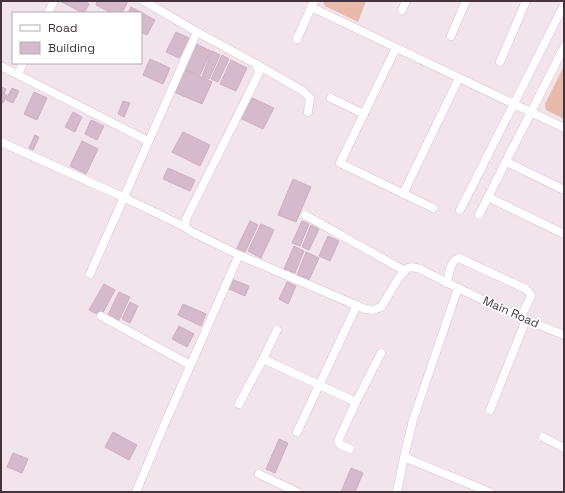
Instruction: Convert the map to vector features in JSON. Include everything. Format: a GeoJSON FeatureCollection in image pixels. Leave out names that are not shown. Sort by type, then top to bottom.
{"type":"FeatureCollection","features":[{"type":"Feature","properties":{"kind":"street"},"geometry":{"type":"LineString","coordinates":[[48,12],[54,1]]}},
{"type":"Feature","properties":{"kind":"street"},"geometry":{"type":"LineString","coordinates":[[144,1],[196,32],[303,91],[310,98],[308,112]]}},
{"type":"Feature","properties":{"kind":"street"},"geometry":{"type":"LineString","coordinates":[[402,10],[406,1]]}},
{"type":"Feature","properties":{"kind":"street"},"geometry":{"type":"LineString","coordinates":[[451,36],[466,1]]}},
{"type":"Feature","properties":{"kind":"street"},"geometry":{"type":"LineString","coordinates":[[500,62],[526,1]]}},
{"type":"Feature","properties":{"kind":"street"},"geometry":{"type":"LineString","coordinates":[[297,39],[312,4],[396,48],[564,128]]}},
{"type":"Feature","properties":{"kind":"street"},"geometry":{"type":"LineString","coordinates":[[460,210],[564,5]]}},
{"type":"Feature","properties":{"kind":"street"},"geometry":{"type":"LineString","coordinates":[[90,274],[196,32]]}},
{"type":"Feature","properties":{"kind":"street"},"geometry":{"type":"LineString","coordinates":[[479,216],[564,47]]}},
{"type":"Feature","properties":{"kind":"street"},"geometry":{"type":"LineString","coordinates":[[396,48],[340,163],[433,208]]}},
{"type":"Feature","properties":{"kind":"street"},"geometry":{"type":"LineString","coordinates":[[18,74],[23,64]]}},
{"type":"Feature","properties":{"kind":"street"},"geometry":{"type":"LineString","coordinates":[[185,227],[186,219],[257,77],[259,72],[256,64]]}},
{"type":"Feature","properties":{"kind":"street"},"geometry":{"type":"LineString","coordinates":[[1,66],[148,141]]}},
{"type":"Feature","properties":{"kind":"street"},"geometry":{"type":"LineString","coordinates":[[403,194],[459,78]]}},
{"type":"Feature","properties":{"kind":"street"},"geometry":{"type":"LineString","coordinates":[[331,98],[364,114]]}},
{"type":"Feature","properties":{"kind":"street"},"geometry":{"type":"LineString","coordinates":[[1,142],[123,197],[239,255],[365,309],[373,310],[382,308],[401,275],[405,271],[305,215]]}},
{"type":"Feature","properties":{"kind":"street"},"geometry":{"type":"LineString","coordinates":[[506,162],[564,190]]}},
{"type":"Feature","properties":{"kind":"street"},"geometry":{"type":"LineString","coordinates":[[488,198],[564,234]]}},
{"type":"Feature","properties":{"kind":"street"},"geometry":{"type":"LineString","coordinates":[[136,492],[239,255]]}},
{"type":"Feature","properties":{"kind":"street"},"geometry":{"type":"LineString","coordinates":[[447,282],[452,263],[459,258],[526,289],[531,296],[490,410]]}},
{"type":"Feature","properties":{"kind":"street","name":"Main Road"},"geometry":{"type":"LineString","coordinates":[[405,271],[408,267],[420,269],[524,319],[564,335]]}},
{"type":"Feature","properties":{"kind":"street"},"geometry":{"type":"LineString","coordinates":[[397,492],[413,420],[458,288]]}},
{"type":"Feature","properties":{"kind":"street"},"geometry":{"type":"LineString","coordinates":[[297,432],[357,305]]}},
{"type":"Feature","properties":{"kind":"street"},"geometry":{"type":"LineString","coordinates":[[101,316],[190,365]]}},
{"type":"Feature","properties":{"kind":"street"},"geometry":{"type":"LineString","coordinates":[[239,404],[263,359],[276,330]]}},
{"type":"Feature","properties":{"kind":"street"},"geometry":{"type":"LineString","coordinates":[[350,449],[341,445],[338,441],[381,353]]}},
{"type":"Feature","properties":{"kind":"street"},"geometry":{"type":"LineString","coordinates":[[263,359],[356,402]]}},
{"type":"Feature","properties":{"kind":"street"},"geometry":{"type":"LineString","coordinates":[[542,437],[564,448]]}},
{"type":"Feature","properties":{"kind":"street"},"geometry":{"type":"LineString","coordinates":[[404,457],[489,492]]}},
{"type":"Feature","properties":{"kind":"street"},"geometry":{"type":"LineString","coordinates":[[259,474],[297,492]]}},
{"type":"Feature","properties":{"kind":"shaded area"},"geometry":{"type":"Polygon","coordinates":[[[323,1],[366,1],[358,22],[325,6],[323,1]]]}},
{"type":"Feature","properties":{"kind":"shaded area"},"geometry":{"type":"Polygon","coordinates":[[[564,66],[564,119],[546,110],[545,104],[564,66]]]}},
{"type":"Feature","properties":{"kind":"building"},"geometry":{"type":"Polygon","coordinates":[[[60,1],[84,1],[89,4],[85,12],[81,12],[60,1]]]}},
{"type":"Feature","properties":{"kind":"building"},"geometry":{"type":"Polygon","coordinates":[[[97,1],[128,1],[122,12],[110,12],[96,5],[97,1]]]}},
{"type":"Feature","properties":{"kind":"building"},"geometry":{"type":"Polygon","coordinates":[[[131,7],[140,12],[128,12],[131,7]]]}},
{"type":"Feature","properties":{"kind":"building"},"geometry":{"type":"Polygon","coordinates":[[[142,13],[155,20],[147,35],[142,32],[142,13]]]}},
{"type":"Feature","properties":{"kind":"building"},"geometry":{"type":"Polygon","coordinates":[[[176,32],[189,38],[179,58],[166,52],[176,32]]]}},
{"type":"Feature","properties":{"kind":"building"},"geometry":{"type":"Polygon","coordinates":[[[194,43],[211,51],[200,75],[183,68],[194,43]]]}},
{"type":"Feature","properties":{"kind":"building"},"geometry":{"type":"Polygon","coordinates":[[[212,51],[220,55],[209,79],[202,76],[212,51]]]}},
{"type":"Feature","properties":{"kind":"building"},"geometry":{"type":"Polygon","coordinates":[[[222,55],[229,59],[218,82],[211,79],[222,55]]]}},
{"type":"Feature","properties":{"kind":"building"},"geometry":{"type":"Polygon","coordinates":[[[150,59],[170,68],[163,84],[143,75],[150,59]]]}},
{"type":"Feature","properties":{"kind":"building"},"geometry":{"type":"Polygon","coordinates":[[[231,60],[247,68],[236,91],[220,84],[231,60]]]}},
{"type":"Feature","properties":{"kind":"building"},"geometry":{"type":"Polygon","coordinates":[[[184,69],[212,82],[202,104],[174,92],[184,69]]]}},
{"type":"Feature","properties":{"kind":"building"},"geometry":{"type":"Polygon","coordinates":[[[1,87],[6,89],[4,94],[7,95],[3,103],[1,102],[1,87]]]}},
{"type":"Feature","properties":{"kind":"building"},"geometry":{"type":"Polygon","coordinates":[[[12,88],[19,91],[13,103],[6,100],[12,88]]]}},
{"type":"Feature","properties":{"kind":"building"},"geometry":{"type":"Polygon","coordinates":[[[34,92],[47,98],[37,120],[24,114],[34,92]]]}},
{"type":"Feature","properties":{"kind":"building"},"geometry":{"type":"Polygon","coordinates":[[[250,97],[274,108],[263,129],[240,118],[250,97]]]}},
{"type":"Feature","properties":{"kind":"building"},"geometry":{"type":"Polygon","coordinates":[[[123,101],[130,103],[124,117],[118,114],[123,101]]]}},
{"type":"Feature","properties":{"kind":"building"},"geometry":{"type":"Polygon","coordinates":[[[73,112],[82,117],[75,132],[65,127],[73,112]]]}},
{"type":"Feature","properties":{"kind":"building"},"geometry":{"type":"Polygon","coordinates":[[[91,120],[104,126],[97,140],[85,134],[91,120]]]}},
{"type":"Feature","properties":{"kind":"building"},"geometry":{"type":"Polygon","coordinates":[[[183,132],[210,145],[200,166],[172,152],[183,132]]]}},
{"type":"Feature","properties":{"kind":"building"},"geometry":{"type":"Polygon","coordinates":[[[35,135],[39,137],[33,150],[29,148],[35,135]]]}},
{"type":"Feature","properties":{"kind":"building"},"geometry":{"type":"Polygon","coordinates":[[[82,141],[98,149],[86,174],[70,166],[82,141]]]}},
{"type":"Feature","properties":{"kind":"building"},"geometry":{"type":"Polygon","coordinates":[[[168,168],[195,180],[190,191],[163,179],[168,168]]]}},
{"type":"Feature","properties":{"kind":"building"},"geometry":{"type":"Polygon","coordinates":[[[293,179],[311,187],[296,222],[278,215],[293,179]]]}},
{"type":"Feature","properties":{"kind":"building"},"geometry":{"type":"Polygon","coordinates":[[[250,221],[258,225],[244,254],[236,250],[250,221]]]}},
{"type":"Feature","properties":{"kind":"building"},"geometry":{"type":"Polygon","coordinates":[[[302,221],[309,224],[300,246],[292,243],[302,221]]]}},
{"type":"Feature","properties":{"kind":"building"},"geometry":{"type":"Polygon","coordinates":[[[261,224],[274,230],[261,258],[248,251],[261,224]]]}},
{"type":"Feature","properties":{"kind":"building"},"geometry":{"type":"Polygon","coordinates":[[[311,225],[319,229],[309,250],[302,247],[311,225]]]}},
{"type":"Feature","properties":{"kind":"building"},"geometry":{"type":"Polygon","coordinates":[[[328,236],[339,241],[330,261],[319,256],[328,236]]]}},
{"type":"Feature","properties":{"kind":"building"},"geometry":{"type":"Polygon","coordinates":[[[294,246],[304,251],[295,273],[284,269],[294,246]]]}},
{"type":"Feature","properties":{"kind":"building"},"geometry":{"type":"Polygon","coordinates":[[[306,252],[319,258],[309,280],[297,275],[306,252]]]}},
{"type":"Feature","properties":{"kind":"building"},"geometry":{"type":"Polygon","coordinates":[[[231,279],[249,286],[245,296],[227,288],[231,279]]]}},
{"type":"Feature","properties":{"kind":"building"},"geometry":{"type":"Polygon","coordinates":[[[287,282],[296,286],[288,304],[279,299],[287,282]]]}},
{"type":"Feature","properties":{"kind":"building"},"geometry":{"type":"Polygon","coordinates":[[[104,284],[115,290],[101,316],[89,310],[104,284]]]}},
{"type":"Feature","properties":{"kind":"building"},"geometry":{"type":"Polygon","coordinates":[[[119,292],[130,297],[118,322],[107,317],[119,292]]]}},
{"type":"Feature","properties":{"kind":"building"},"geometry":{"type":"Polygon","coordinates":[[[130,302],[138,306],[130,323],[122,319],[130,302]]]}},
{"type":"Feature","properties":{"kind":"building"},"geometry":{"type":"Polygon","coordinates":[[[183,304],[206,314],[201,326],[178,315],[183,304]]]}},
{"type":"Feature","properties":{"kind":"building"},"geometry":{"type":"Polygon","coordinates":[[[179,326],[194,334],[187,347],[172,339],[179,326]]]}},
{"type":"Feature","properties":{"kind":"building"},"geometry":{"type":"Polygon","coordinates":[[[113,432],[137,445],[129,460],[105,447],[113,432]]]}},
{"type":"Feature","properties":{"kind":"building"},"geometry":{"type":"Polygon","coordinates":[[[279,439],[288,443],[275,473],[266,469],[279,439]]]}},
{"type":"Feature","properties":{"kind":"building"},"geometry":{"type":"Polygon","coordinates":[[[13,453],[28,459],[22,473],[7,467],[13,453]]]}},
{"type":"Feature","properties":{"kind":"building"},"geometry":{"type":"Polygon","coordinates":[[[351,468],[363,473],[355,492],[341,492],[351,468]]]}}]}
